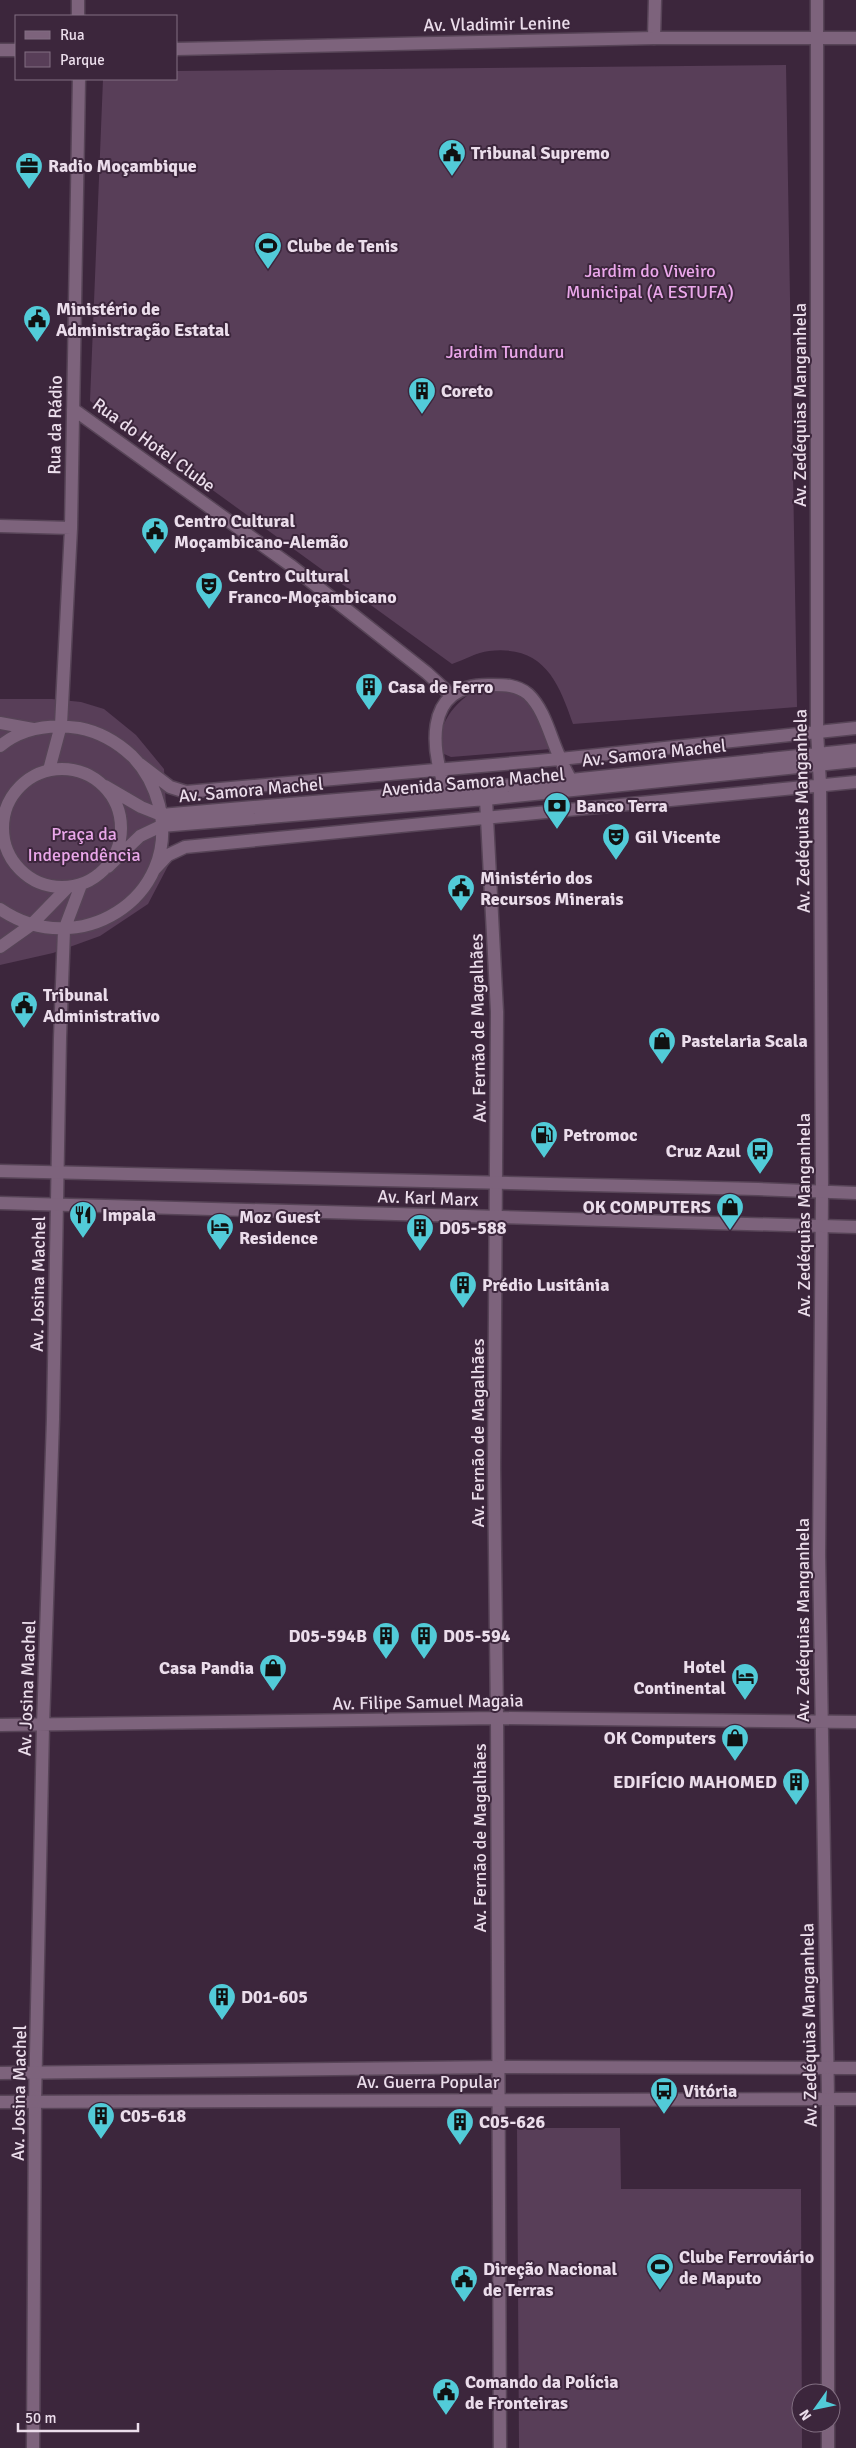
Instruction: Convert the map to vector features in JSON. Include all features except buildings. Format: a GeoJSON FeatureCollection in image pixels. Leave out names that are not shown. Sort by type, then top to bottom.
{"type":"FeatureCollection","features":[{"type":"Feature","properties":{"kind":"street"},"geometry":{"type":"LineString","coordinates":[[78,0],[78,15]]}},
{"type":"Feature","properties":{"kind":"street"},"geometry":{"type":"LineString","coordinates":[[654,38],[655,0]]}},
{"type":"Feature","properties":{"kind":"street","name":"Av. Zedéquias Manganhela"},"geometry":{"type":"LineString","coordinates":[[817,0],[817,731],[820,784],[822,1192],[819,1555],[828,2098],[828,2383]]}},
{"type":"Feature","properties":{"kind":"street","name":"Av. Vladimir Lenine"},"geometry":{"type":"LineString","coordinates":[[178,49],[654,38],[856,38]]}},
{"type":"Feature","properties":{"kind":"street"},"geometry":{"type":"LineString","coordinates":[[0,50],[15,50]]}},
{"type":"Feature","properties":{"kind":"street","name":"Rua da Rádio"},"geometry":{"type":"LineString","coordinates":[[49,770],[61,725],[71,528],[78,80]]}},
{"type":"Feature","properties":{"kind":"street","name":"Rua do Hotel Clube"},"geometry":{"type":"LineString","coordinates":[[74,409],[290,565],[427,673],[451,695]]}},
{"type":"Feature","properties":{"kind":"street"},"geometry":{"type":"LineString","coordinates":[[0,526],[71,528]]}},
{"type":"Feature","properties":{"kind":"street"},"geometry":{"type":"LineString","coordinates":[[449,797],[439,769],[435,729],[441,710],[451,695],[459,690],[483,685],[511,686],[527,694],[539,709],[573,785]]}},
{"type":"Feature","properties":{"kind":"street"},"geometry":{"type":"LineString","coordinates":[[0,723],[33,729]]}},
{"type":"Feature","properties":{"kind":"street"},"geometry":{"type":"LineString","coordinates":[[0,746],[7,740],[33,729],[61,725],[91,730],[118,744],[140,764],[154,788],[161,821],[160,850],[154,870]]}},
{"type":"Feature","properties":{"kind":"street","name":"Av. Samora Machel"},"geometry":{"type":"LineString","coordinates":[[140,764],[170,787],[186,792],[560,759],[856,728]]}},
{"type":"Feature","properties":{"kind":"street","name":"Av. Samora Machel"},"geometry":{"type":"LineString","coordinates":[[104,786],[161,821],[573,785],[819,759],[856,750]]}},
{"type":"Feature","properties":{"kind":"street"},"geometry":{"type":"LineString","coordinates":[[819,759],[856,761]]}},
{"type":"Feature","properties":{"kind":"street"},"geometry":{"type":"LineString","coordinates":[[108,867],[117,852],[122,835],[121,817],[115,801],[104,786],[88,775],[69,769],[49,770],[33,776],[20,786],[2,814],[3,834],[8,850],[18,866],[32,879],[49,886],[68,887],[81,885],[96,878],[108,867],[140,836],[161,821]]}},
{"type":"Feature","properties":{"kind":"street"},"geometry":{"type":"LineString","coordinates":[[0,909],[31,925],[64,930],[87,926],[108,918],[127,906],[142,889],[154,870],[168,855],[185,847],[488,819],[580,807],[856,782]]}},
{"type":"Feature","properties":{"kind":"street","name":"Avenida Samora Machel"},"geometry":{"type":"LineString","coordinates":[[449,797],[486,799],[573,785]]}},
{"type":"Feature","properties":{"kind":"street","name":"Av. Fernão de Magalhães"},"geometry":{"type":"LineString","coordinates":[[486,799],[498,1012],[494,1467],[499,2099]]}},
{"type":"Feature","properties":{"kind":"street"},"geometry":{"type":"LineString","coordinates":[[0,862],[8,850]]}},
{"type":"Feature","properties":{"kind":"street","name":"Av. Josina Machel"},"geometry":{"type":"LineString","coordinates":[[33,2448],[35,2101],[64,930],[81,885]]}},
{"type":"Feature","properties":{"kind":"street"},"geometry":{"type":"LineString","coordinates":[[0,946],[31,925],[68,887]]}},
{"type":"Feature","properties":{"kind":"street","name":"Av. Karl Marx"},"geometry":{"type":"LineString","coordinates":[[0,1171],[856,1194]]}},
{"type":"Feature","properties":{"kind":"street","name":"Av. Karl Marx"},"geometry":{"type":"LineString","coordinates":[[0,1203],[856,1227]]}},
{"type":"Feature","properties":{"kind":"street","name":"Av. Filipe Samuel Magaia"},"geometry":{"type":"LineString","coordinates":[[0,1725],[43,1726],[497,1718],[856,1722]]}},
{"type":"Feature","properties":{"kind":"street","name":"Av. Guerra Popular"},"geometry":{"type":"LineString","coordinates":[[0,2073],[498,2067],[856,2068]]}},
{"type":"Feature","properties":{"kind":"street"},"geometry":{"type":"LineString","coordinates":[[499,2099],[500,2448]]}},
{"type":"Feature","properties":{"kind":"street","name":"Av. Guerra Popular"},"geometry":{"type":"LineString","coordinates":[[0,2102],[856,2099]]}},
{"type":"Feature","properties":{"kind":"street"},"geometry":{"type":"LineString","coordinates":[[828,2433],[828,2448]]}},
{"type":"Feature","properties":{"kind":"green space","name":"Jardim Tunduru"},"geometry":{"type":"Polygon","coordinates":[[[786,65],[797,707],[573,724],[554,680],[546,669],[535,660],[523,654],[507,651],[489,651],[475,654],[452,664],[90,401],[103,80],[178,80],[178,71],[786,65]]]}},
{"type":"Feature","properties":{"kind":"green space"},"geometry":{"type":"Polygon","coordinates":[[[507,685],[533,701],[551,749],[451,757],[444,754],[441,745],[441,735],[443,726],[453,709],[475,691],[507,685]]]}},
{"type":"Feature","properties":{"kind":"green space","name":"Praça da Independência"},"geometry":{"type":"Polygon","coordinates":[[[0,699],[52,699],[81,702],[104,709],[136,735],[164,769],[169,864],[148,904],[100,936],[53,953],[0,965],[0,699]]]}},
{"type":"Feature","properties":{"kind":"green space","name":"Clube Ferroviário de Maputo"},"geometry":{"type":"Polygon","coordinates":[[[517,2128],[620,2128],[621,2189],[801,2189],[802,2383],[791,2383],[791,2433],[802,2433],[802,2448],[519,2448],[517,2128]]]}},
{"type":"Feature","properties":{"kind":"place","name":"Tribunal Supremo"},"geometry":{"type":"Point","coordinates":[452,177]}},
{"type":"Feature","properties":{"kind":"place","name":"Radio Moçambique"},"geometry":{"type":"Point","coordinates":[29,190]}},
{"type":"Feature","properties":{"kind":"place","name":"Clube de Tenis"},"geometry":{"type":"Point","coordinates":[268,270]}},
{"type":"Feature","properties":{"kind":"place","name":"Ministério de Administração Estatal"},"geometry":{"type":"Point","coordinates":[37,343]}},
{"type":"Feature","properties":{"kind":"place","name":"Coreto"},"geometry":{"type":"Point","coordinates":[422,415]}},
{"type":"Feature","properties":{"kind":"place","name":"Centro Cultural Moçambicano-Alemão"},"geometry":{"type":"Point","coordinates":[155,555]}},
{"type":"Feature","properties":{"kind":"place","name":"Centro Cultural Franco-Moçambicano"},"geometry":{"type":"Point","coordinates":[209,610]}},
{"type":"Feature","properties":{"kind":"place","name":"Casa de Ferro"},"geometry":{"type":"Point","coordinates":[369,711]}},
{"type":"Feature","properties":{"kind":"place","name":"Banco Terra"},"geometry":{"type":"Point","coordinates":[557,830]}},
{"type":"Feature","properties":{"kind":"place","name":"Gil Vicente"},"geometry":{"type":"Point","coordinates":[616,861]}},
{"type":"Feature","properties":{"kind":"place","name":"Ministério dos Recursos Minerais"},"geometry":{"type":"Point","coordinates":[461,912]}},
{"type":"Feature","properties":{"kind":"place","name":"Tribunal Administrativo"},"geometry":{"type":"Point","coordinates":[24,1029]}},
{"type":"Feature","properties":{"kind":"place","name":"Pastelaria Scala"},"geometry":{"type":"Point","coordinates":[662,1065]}},
{"type":"Feature","properties":{"kind":"place","name":"Petromoc"},"geometry":{"type":"Point","coordinates":[544,1159]}},
{"type":"Feature","properties":{"kind":"place","name":"Cruz Azul"},"geometry":{"type":"Point","coordinates":[760,1175]}},
{"type":"Feature","properties":{"kind":"place","name":"OK COMPUTERS"},"geometry":{"type":"Point","coordinates":[730,1231]}},
{"type":"Feature","properties":{"kind":"place","name":"Impala"},"geometry":{"type":"Point","coordinates":[83,1239]}},
{"type":"Feature","properties":{"kind":"place","name":"Moz Guest Residence"},"geometry":{"type":"Point","coordinates":[220,1251]}},
{"type":"Feature","properties":{"kind":"place","name":"D05-588"},"geometry":{"type":"Point","coordinates":[420,1252]}},
{"type":"Feature","properties":{"kind":"place","name":"Prédio Lusitânia"},"geometry":{"type":"Point","coordinates":[463,1309]}},
{"type":"Feature","properties":{"kind":"place","name":"D05-594B"},"geometry":{"type":"Point","coordinates":[386,1660]}},
{"type":"Feature","properties":{"kind":"place","name":"D05-594"},"geometry":{"type":"Point","coordinates":[424,1660]}},
{"type":"Feature","properties":{"kind":"place","name":"Casa Pandia"},"geometry":{"type":"Point","coordinates":[273,1692]}},
{"type":"Feature","properties":{"kind":"place","name":"Hotel Continental"},"geometry":{"type":"Point","coordinates":[745,1701]}},
{"type":"Feature","properties":{"kind":"place","name":"OK Computers"},"geometry":{"type":"Point","coordinates":[735,1762]}},
{"type":"Feature","properties":{"kind":"place","name":"EDIFÍCIO MAHOMED"},"geometry":{"type":"Point","coordinates":[796,1806]}},
{"type":"Feature","properties":{"kind":"place","name":"D01-605"},"geometry":{"type":"Point","coordinates":[222,2021]}},
{"type":"Feature","properties":{"kind":"place","name":"Vitória"},"geometry":{"type":"Point","coordinates":[664,2115]}},
{"type":"Feature","properties":{"kind":"place","name":"C05-618"},"geometry":{"type":"Point","coordinates":[101,2140]}},
{"type":"Feature","properties":{"kind":"place","name":"C05-626"},"geometry":{"type":"Point","coordinates":[460,2146]}},
{"type":"Feature","properties":{"kind":"place","name":"Clube Ferroviário de Maputo"},"geometry":{"type":"Point","coordinates":[660,2291]}},
{"type":"Feature","properties":{"kind":"place","name":"Direção Nacional de Terras"},"geometry":{"type":"Point","coordinates":[464,2303]}},
{"type":"Feature","properties":{"kind":"place","name":"Comando da Polícia de Fronteiras"},"geometry":{"type":"Point","coordinates":[446,2416]}},
{"type":"Feature","properties":{"kind":"park label","name":"Jardim do Viveiro Municipal (A ESTUFA)"},"geometry":{"type":"Point","coordinates":[650,281]}}]}
